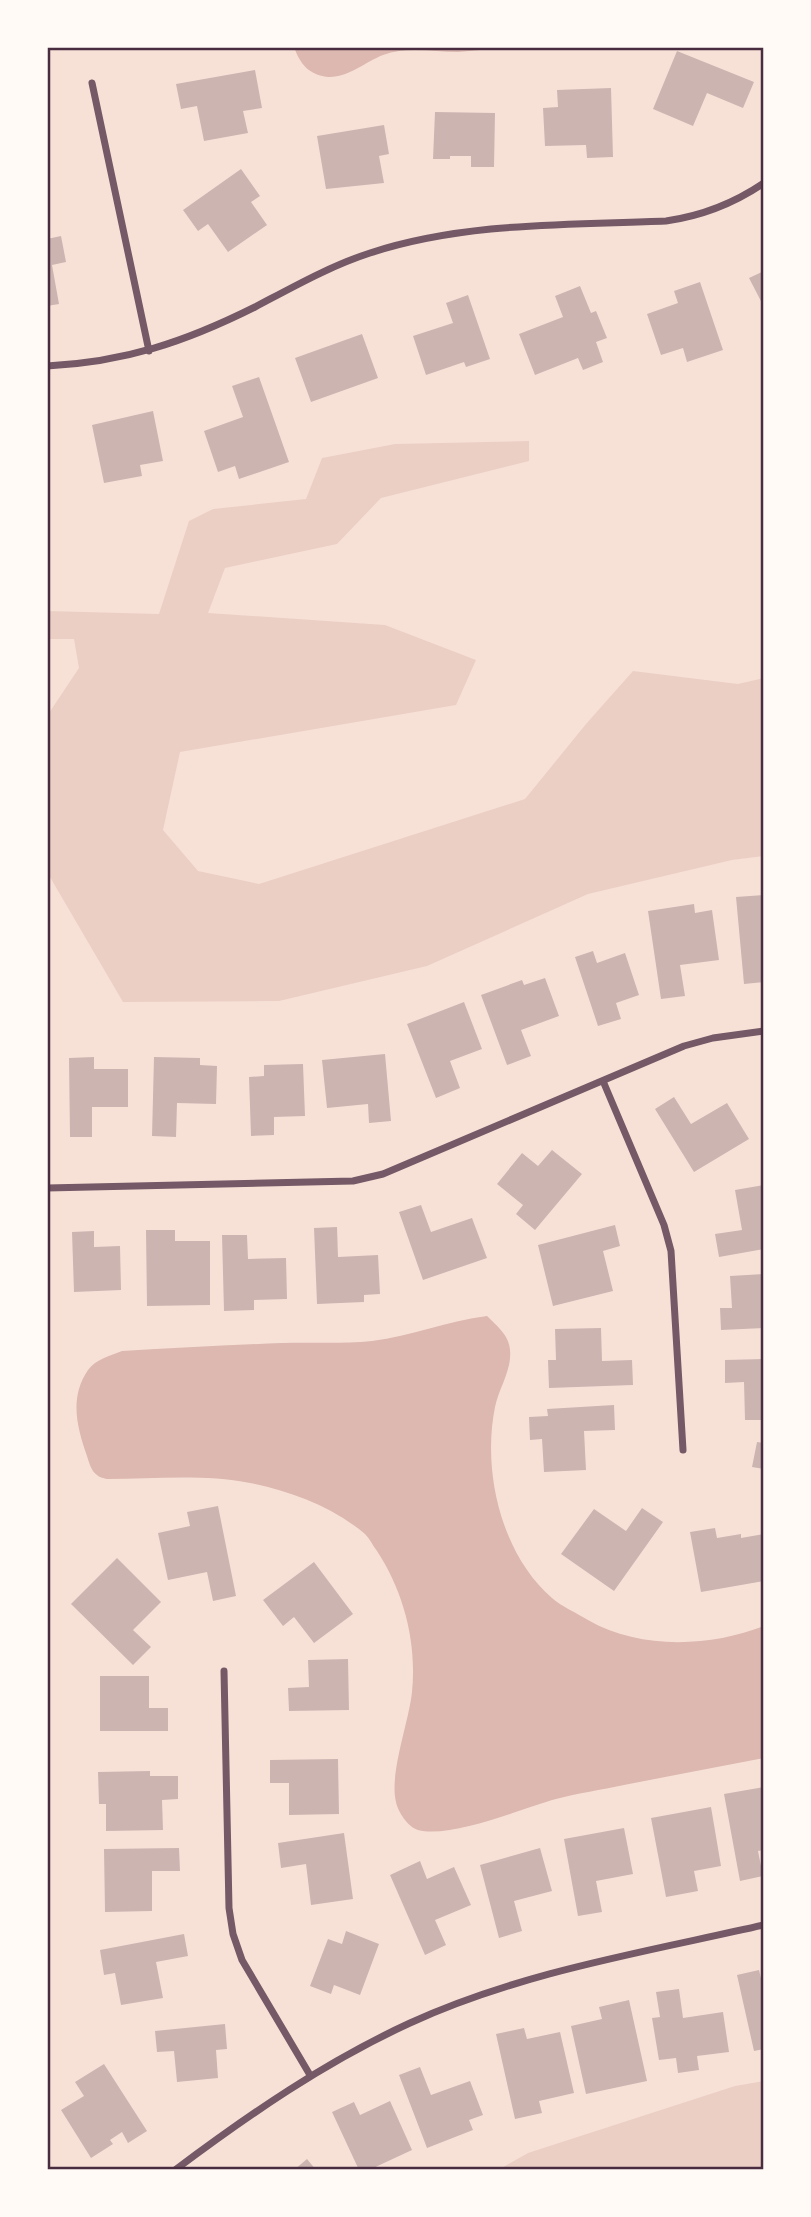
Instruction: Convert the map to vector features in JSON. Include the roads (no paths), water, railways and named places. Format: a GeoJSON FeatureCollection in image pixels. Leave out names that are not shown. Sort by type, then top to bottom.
{"type":"FeatureCollection","features":[{"type":"Feature","properties":{"kind":"street"},"geometry":{"type":"LineString","coordinates":[[92,83],[149,351]]}},
{"type":"Feature","properties":{"kind":"street"},"geometry":{"type":"LineString","coordinates":[[47,366],[85,364],[149,351],[242,313],[322,271],[421,239],[491,229],[666,221],[692,217],[717,209],[764,183]]}},
{"type":"Feature","properties":{"kind":"street"},"geometry":{"type":"LineString","coordinates":[[47,1188],[353,1181],[383,1174],[684,1046],[713,1038],[764,1031]]}},
{"type":"Feature","properties":{"kind":"street"},"geometry":{"type":"LineString","coordinates":[[603,1081],[664,1225],[671,1251],[683,1450]]}},
{"type":"Feature","properties":{"kind":"street"},"geometry":{"type":"LineString","coordinates":[[224,1671],[229,1908],[233,1934],[242,1960],[310,2075]]}},
{"type":"Feature","properties":{"kind":"street"},"geometry":{"type":"LineString","coordinates":[[175,2170],[310,2075],[411,2022],[478,1996],[547,1974],[764,1925]]}}]}
